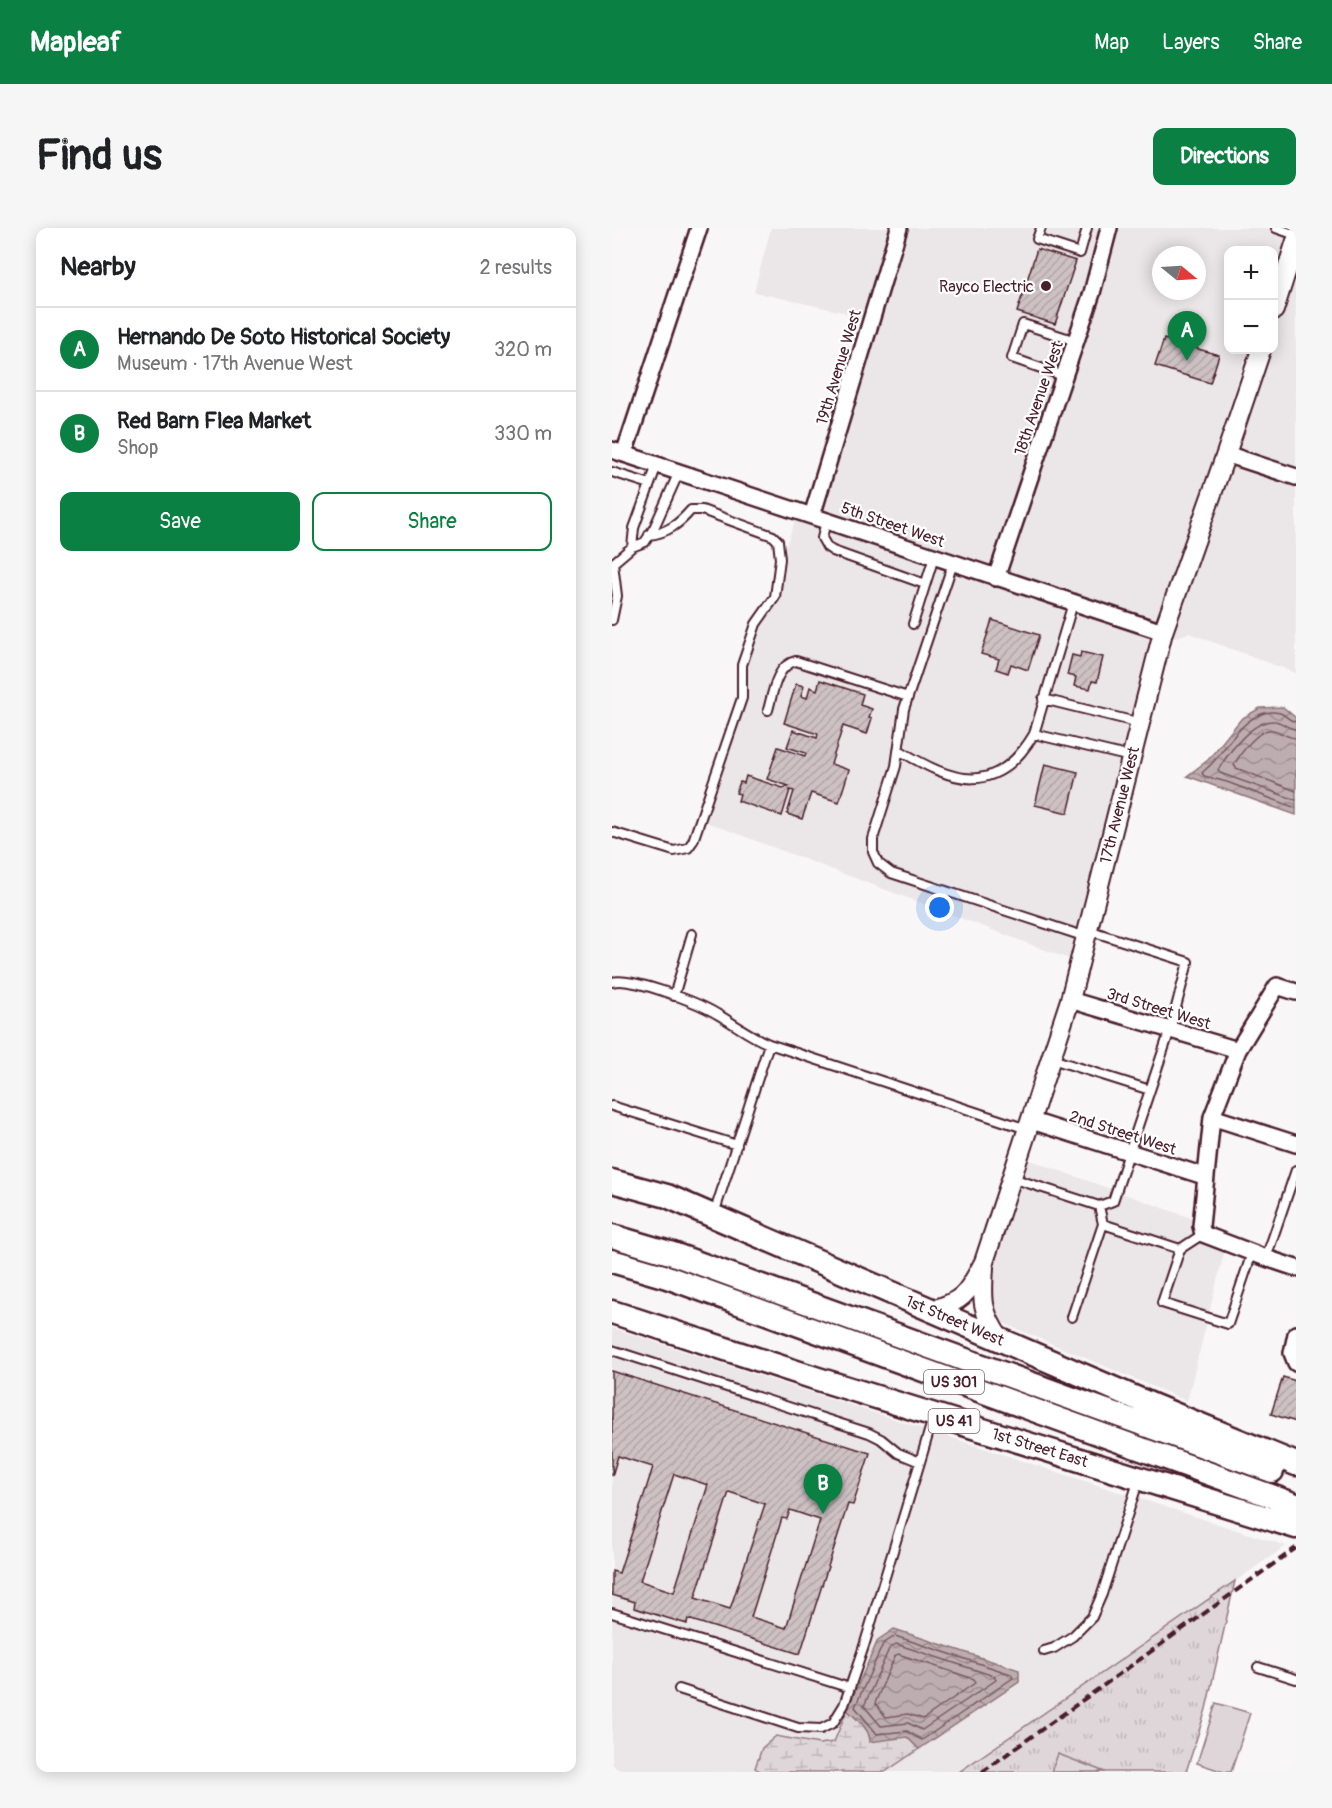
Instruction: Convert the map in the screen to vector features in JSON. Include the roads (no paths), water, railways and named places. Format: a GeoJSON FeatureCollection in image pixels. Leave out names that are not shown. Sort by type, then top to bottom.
{"type":"FeatureCollection","features":[{"type":"Feature","properties":{"kind":"main road","name":"1st Street West"},"geometry":{"type":"LineString","coordinates":[[612,1181],[656,1193],[713,1215],[1296,1464]]}},
{"type":"Feature","properties":{"kind":"main road","name":"1st Street West"},"geometry":{"type":"LineString","coordinates":[[612,1236],[673,1254],[1296,1479]]}},
{"type":"Feature","properties":{"kind":"main road","name":"US 301"},"geometry":{"type":"LineString","coordinates":[[612,1261],[667,1277],[1296,1505]]}},
{"type":"Feature","properties":{"kind":"main road","name":"1st Street East"},"geometry":{"type":"LineString","coordinates":[[612,1312],[1296,1527]]}},
{"type":"Feature","properties":{"kind":"street"},"geometry":{"type":"LineString","coordinates":[[618,452],[699,228]]}},
{"type":"Feature","properties":{"kind":"street","name":"19th Avenue West"},"geometry":{"type":"LineString","coordinates":[[819,518],[899,228]]}},
{"type":"Feature","properties":{"kind":"street","name":"18th Avenue West"},"geometry":{"type":"LineString","coordinates":[[996,578],[1092,293],[1107,229]]}},
{"type":"Feature","properties":{"kind":"street"},"geometry":{"type":"LineString","coordinates":[[1278,300],[1287,278],[1296,241]]}},
{"type":"Feature","properties":{"kind":"street","name":"17th Avenue West"},"geometry":{"type":"LineString","coordinates":[[932,1310],[960,1300],[984,1263],[1070,1000],[1163,632],[1259,354]]}},
{"type":"Feature","properties":{"kind":"street","name":"5th Street West"},"geometry":{"type":"LineString","coordinates":[[618,452],[1163,632]]}},
{"type":"Feature","properties":{"kind":"street"},"geometry":{"type":"LineString","coordinates":[[1226,454],[1296,477]]}},
{"type":"Feature","properties":{"kind":"street"},"geometry":{"type":"LineString","coordinates":[[1296,992],[1277,986],[1238,1050],[1212,1117],[1204,1176],[1201,1226],[1203,1234],[1296,1268]]}},
{"type":"Feature","properties":{"kind":"street","name":"3rd Street West"},"geometry":{"type":"LineString","coordinates":[[1070,1000],[1238,1050]]}},
{"type":"Feature","properties":{"kind":"street"},"geometry":{"type":"LineString","coordinates":[[1212,1117],[1296,1144]]}},
{"type":"Feature","properties":{"kind":"street","name":"2nd Street West"},"geometry":{"type":"LineString","coordinates":[[1030,1126],[1204,1176]]}},
{"type":"Feature","properties":{"kind":"street","name":"17th Avenue West"},"geometry":{"type":"LineString","coordinates":[[984,1263],[983,1305],[987,1320],[1000,1339]]}},
{"type":"Feature","properties":{"kind":"street"},"geometry":{"type":"LineString","coordinates":[[1296,1334],[1292,1353],[1296,1363]]}},
{"type":"Feature","properties":{"kind":"lane"},"geometry":{"type":"LineString","coordinates":[[1041,228],[1037,239],[1080,253],[1087,228]]}},
{"type":"Feature","properties":{"kind":"lane"},"geometry":{"type":"LineString","coordinates":[[1276,228],[1296,235]]}},
{"type":"Feature","properties":{"kind":"lane"},"geometry":{"type":"LineString","coordinates":[[1064,376],[1012,358],[1023,324],[1076,341]]}},
{"type":"Feature","properties":{"kind":"lane"},"geometry":{"type":"LineString","coordinates":[[632,547],[634,528],[657,465]]}},
{"type":"Feature","properties":{"kind":"lane"},"geometry":{"type":"LineString","coordinates":[[612,472],[650,484]]}},
{"type":"Feature","properties":{"kind":"lane"},"geometry":{"type":"LineString","coordinates":[[612,620],[617,596],[613,564],[632,547],[645,542],[679,472]]}},
{"type":"Feature","properties":{"kind":"lane"},"geometry":{"type":"LineString","coordinates":[[612,832],[674,851],[688,848],[693,841],[742,698],[742,665],[756,624],[775,597],[780,559],[778,542],[773,536],[702,510],[691,510],[681,522],[662,534],[649,535]]}},
{"type":"Feature","properties":{"kind":"lane"},"geometry":{"type":"LineString","coordinates":[[819,518],[822,538],[827,547],[926,584]]}},
{"type":"Feature","properties":{"kind":"lane"},"geometry":{"type":"LineString","coordinates":[[913,624],[934,557]]}},
{"type":"Feature","properties":{"kind":"lane"},"geometry":{"type":"LineString","coordinates":[[953,563],[904,709],[896,766],[873,839],[873,852],[882,867],[891,873],[956,896],[1188,962],[1170,1029],[1113,1201],[1099,1206],[1012,1178]]}},
{"type":"Feature","properties":{"kind":"lane"},"geometry":{"type":"LineString","coordinates":[[898,750],[923,765],[973,780],[991,776],[1009,764],[1024,750],[1034,734],[1073,603]]}},
{"type":"Feature","properties":{"kind":"lane"},"geometry":{"type":"LineString","coordinates":[[768,710],[781,671],[785,665],[796,661],[908,697]]}},
{"type":"Feature","properties":{"kind":"lane"},"geometry":{"type":"LineString","coordinates":[[1043,699],[1140,723]]}},
{"type":"Feature","properties":{"kind":"lane"},"geometry":{"type":"LineString","coordinates":[[1034,734],[1131,758]]}},
{"type":"Feature","properties":{"kind":"lane"},"geometry":{"type":"LineString","coordinates":[[674,996],[692,934]]}},
{"type":"Feature","properties":{"kind":"lane"},"geometry":{"type":"LineString","coordinates":[[612,982],[633,982],[674,996],[716,1013],[745,1033],[769,1044],[1030,1126]]}},
{"type":"Feature","properties":{"kind":"lane"},"geometry":{"type":"LineString","coordinates":[[713,1215],[769,1044]]}},
{"type":"Feature","properties":{"kind":"lane"},"geometry":{"type":"LineString","coordinates":[[1052,1059],[1150,1090]]}},
{"type":"Feature","properties":{"kind":"lane"},"geometry":{"type":"LineString","coordinates":[[612,1106],[737,1145]]}},
{"type":"Feature","properties":{"kind":"lane"},"geometry":{"type":"LineString","coordinates":[[1203,1234],[1180,1249],[1162,1303],[1228,1324],[1296,1170]]}},
{"type":"Feature","properties":{"kind":"lane"},"geometry":{"type":"LineString","coordinates":[[1072,1317],[1103,1224],[1099,1206]]}},
{"type":"Feature","properties":{"kind":"lane"},"geometry":{"type":"LineString","coordinates":[[1103,1224],[1180,1249]]}},
{"type":"Feature","properties":{"kind":"lane"},"geometry":{"type":"LineString","coordinates":[[612,1350],[869,1433],[881,1439],[898,1454],[920,1462]]}},
{"type":"Feature","properties":{"kind":"lane"},"geometry":{"type":"LineString","coordinates":[[679,1689],[798,1728],[821,1729],[833,1723],[844,1706],[850,1688],[934,1414]]}},
{"type":"Feature","properties":{"kind":"lane"},"geometry":{"type":"LineString","coordinates":[[1044,1651],[1054,1648],[1073,1636],[1092,1617],[1102,1594],[1140,1479]]}},
{"type":"Feature","properties":{"kind":"lane"},"geometry":{"type":"LineString","coordinates":[[612,1613],[850,1688]]}},
{"type":"Feature","properties":{"kind":"lane"},"geometry":{"type":"LineString","coordinates":[[1258,1667],[1296,1678]]}},
{"type":"Feature","properties":{"kind":"water"},"geometry":{"type":"Polygon","coordinates":[[[1283,707],[1296,718],[1296,815],[1187,776],[1208,760],[1241,719],[1260,708],[1283,707]]]}},
{"type":"Feature","properties":{"kind":"water"},"geometry":{"type":"Polygon","coordinates":[[[894,1629],[1019,1670],[1019,1682],[919,1749],[907,1737],[870,1742],[868,1732],[847,1710],[878,1640],[894,1629]]]}},
{"type":"Feature","properties":{"kind":"railway"},"geometry":{"type":"LineString","coordinates":[[982,1772],[1296,1548]]}},
{"type":"Feature","properties":{"kind":"place","name":"Rayco Electric"},"geometry":{"type":"Point","coordinates":[1046,286]}},
{"type":"Feature","properties":{"kind":"place","name":"Hernando De Soto Historical Society"},"geometry":{"type":"Point","coordinates":[1187,361]}},
{"type":"Feature","properties":{"kind":"place","name":"Red Barn Flea Market"},"geometry":{"type":"Point","coordinates":[823,1514]}}]}
